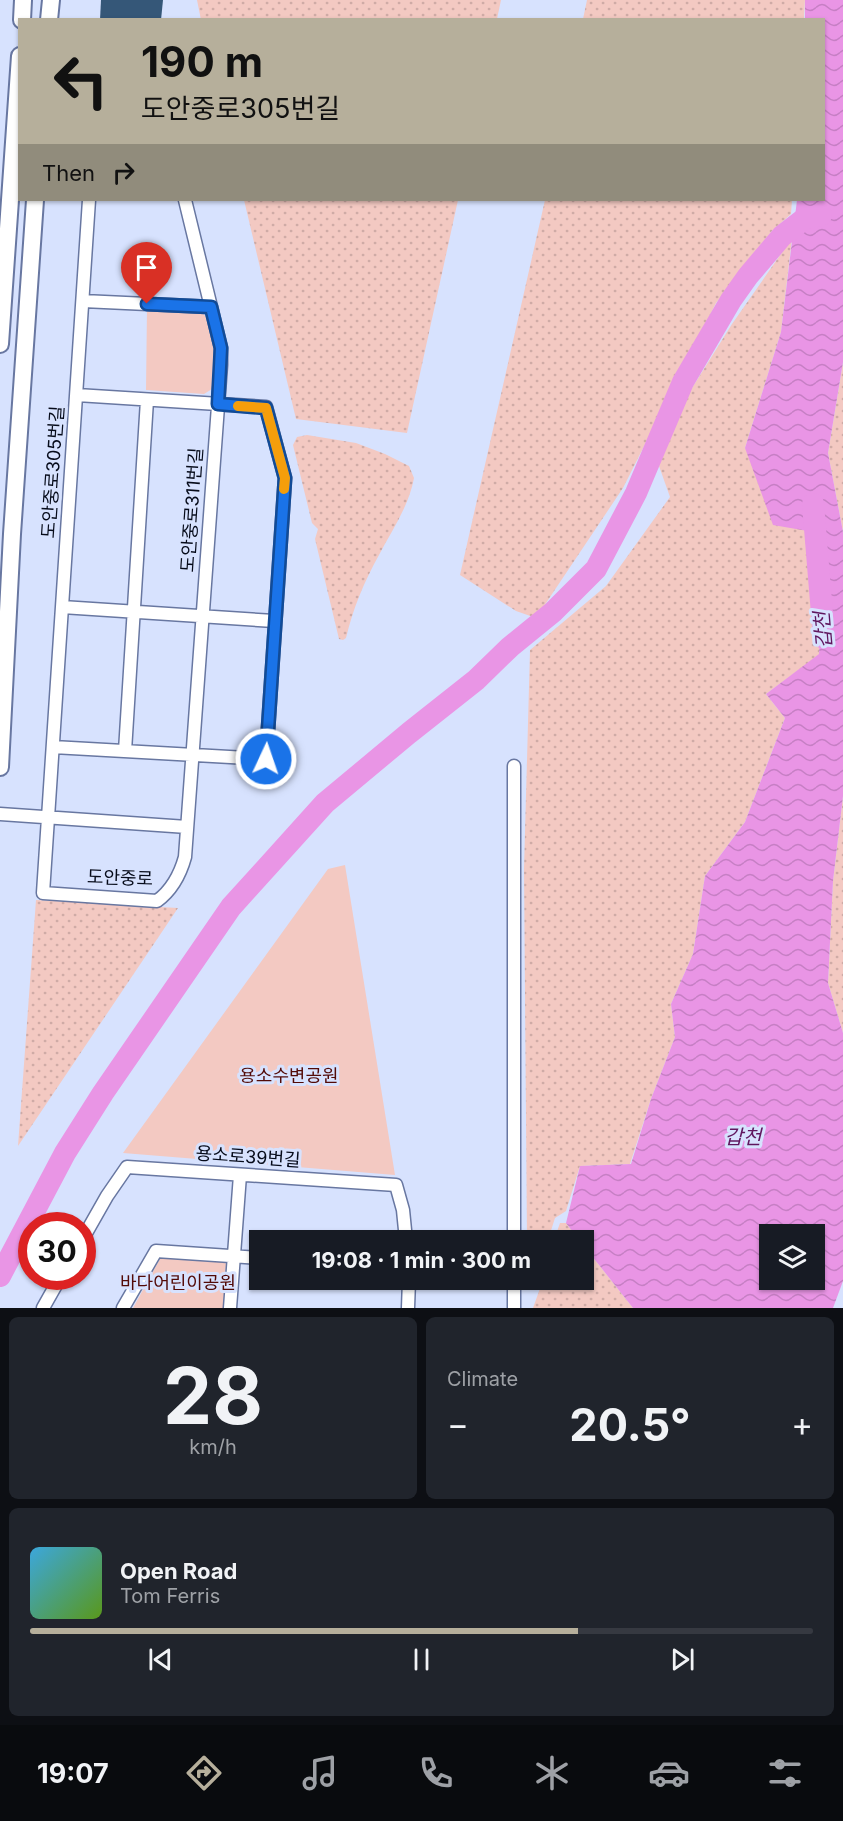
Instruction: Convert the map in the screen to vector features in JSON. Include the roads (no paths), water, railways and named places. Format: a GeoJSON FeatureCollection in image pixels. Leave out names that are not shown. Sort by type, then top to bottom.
{"type":"FeatureCollection","features":[{"type":"Feature","properties":{"kind":"main road"},"geometry":{"type":"LineString","coordinates":[[22,18],[23,0]]}},
{"type":"Feature","properties":{"kind":"main road"},"geometry":{"type":"LineString","coordinates":[[49,18],[51,0]]}},
{"type":"Feature","properties":{"kind":"main road"},"geometry":{"type":"LineString","coordinates":[[0,344],[18,85]]}},
{"type":"Feature","properties":{"kind":"main road"},"geometry":{"type":"LineString","coordinates":[[0,767],[12,534],[35,201]]}},
{"type":"Feature","properties":{"kind":"street","name":"도안중로305번길"},"geometry":{"type":"LineString","coordinates":[[48,818],[89,201]]}},
{"type":"Feature","properties":{"kind":"street","name":"도안중로311번길"},"geometry":{"type":"LineString","coordinates":[[185,201],[221,348],[187,827]]}},
{"type":"Feature","properties":{"kind":"street"},"geometry":{"type":"LineString","coordinates":[[83,301],[211,307]]}},
{"type":"Feature","properties":{"kind":"street"},"geometry":{"type":"LineString","coordinates":[[53,747],[266,759],[285,478],[266,408],[77,395]]}},
{"type":"Feature","properties":{"kind":"street"},"geometry":{"type":"LineString","coordinates":[[125,751],[147,399]]}},
{"type":"Feature","properties":{"kind":"street"},"geometry":{"type":"LineString","coordinates":[[62,607],[274,621]]}},
{"type":"Feature","properties":{"kind":"street"},"geometry":{"type":"LineString","coordinates":[[514,766],[514,1230]]}},
{"type":"Feature","properties":{"kind":"street"},"geometry":{"type":"LineString","coordinates":[[0,814],[187,827]]}},
{"type":"Feature","properties":{"kind":"street","name":"도안중로"},"geometry":{"type":"LineString","coordinates":[[48,818],[43,893],[157,901],[167,894],[180,873],[185,857],[187,827]]}},
{"type":"Feature","properties":{"kind":"street","name":"용소로39번길"},"geometry":{"type":"LineString","coordinates":[[96,1217],[127,1167],[396,1185],[403,1210],[405,1230]]}},
{"type":"Feature","properties":{"kind":"street"},"geometry":{"type":"LineString","coordinates":[[230,1308],[240,1175]]}},
{"type":"Feature","properties":{"kind":"street"},"geometry":{"type":"LineString","coordinates":[[123,1308],[156,1251],[249,1258]]}},
{"type":"Feature","properties":{"kind":"street"},"geometry":{"type":"LineString","coordinates":[[43,1308],[53,1290]]}},
{"type":"Feature","properties":{"kind":"street"},"geometry":{"type":"LineString","coordinates":[[408,1308],[409,1290]]}},
{"type":"Feature","properties":{"kind":"street"},"geometry":{"type":"LineString","coordinates":[[514,1290],[514,1308]]}},
{"type":"Feature","properties":{"kind":"water","name":"갑천"},"geometry":{"type":"Polygon","coordinates":[[[805,0],[843,0],[843,362],[828,453],[843,532],[843,796],[833,881],[828,983],[843,1033],[843,1281],[833,1308],[633,1308],[594,1259],[594,1230],[571,1230],[566,1223],[580,1166],[631,1164],[651,1099],[675,1037],[671,1004],[693,954],[705,876],[745,822],[785,718],[766,694],[819,654],[825,534],[773,525],[745,448],[781,332],[797,201],[825,201],[825,18],[805,18],[805,0]]]}},
{"type":"Feature","properties":{"kind":"waterway"},"geometry":{"type":"LineString","coordinates":[[0,1276],[65,1153],[103,1093],[231,907],[325,803],[476,680],[510,647],[553,612],[596,569],[636,493],[683,382],[731,300],[782,236],[804,219],[821,215]]}},
{"type":"Feature","properties":{"kind":"waterway","name":"갑천"},"geometry":{"type":"LineString","coordinates":[[813,504],[824,638]]}},
{"type":"Feature","properties":{"kind":"park label","name":"용소수변공원"},"geometry":{"type":"Point","coordinates":[289,1076]}},
{"type":"Feature","properties":{"kind":"park label","name":"바다어린이공원"},"geometry":{"type":"Point","coordinates":[178,1283]}}]}
